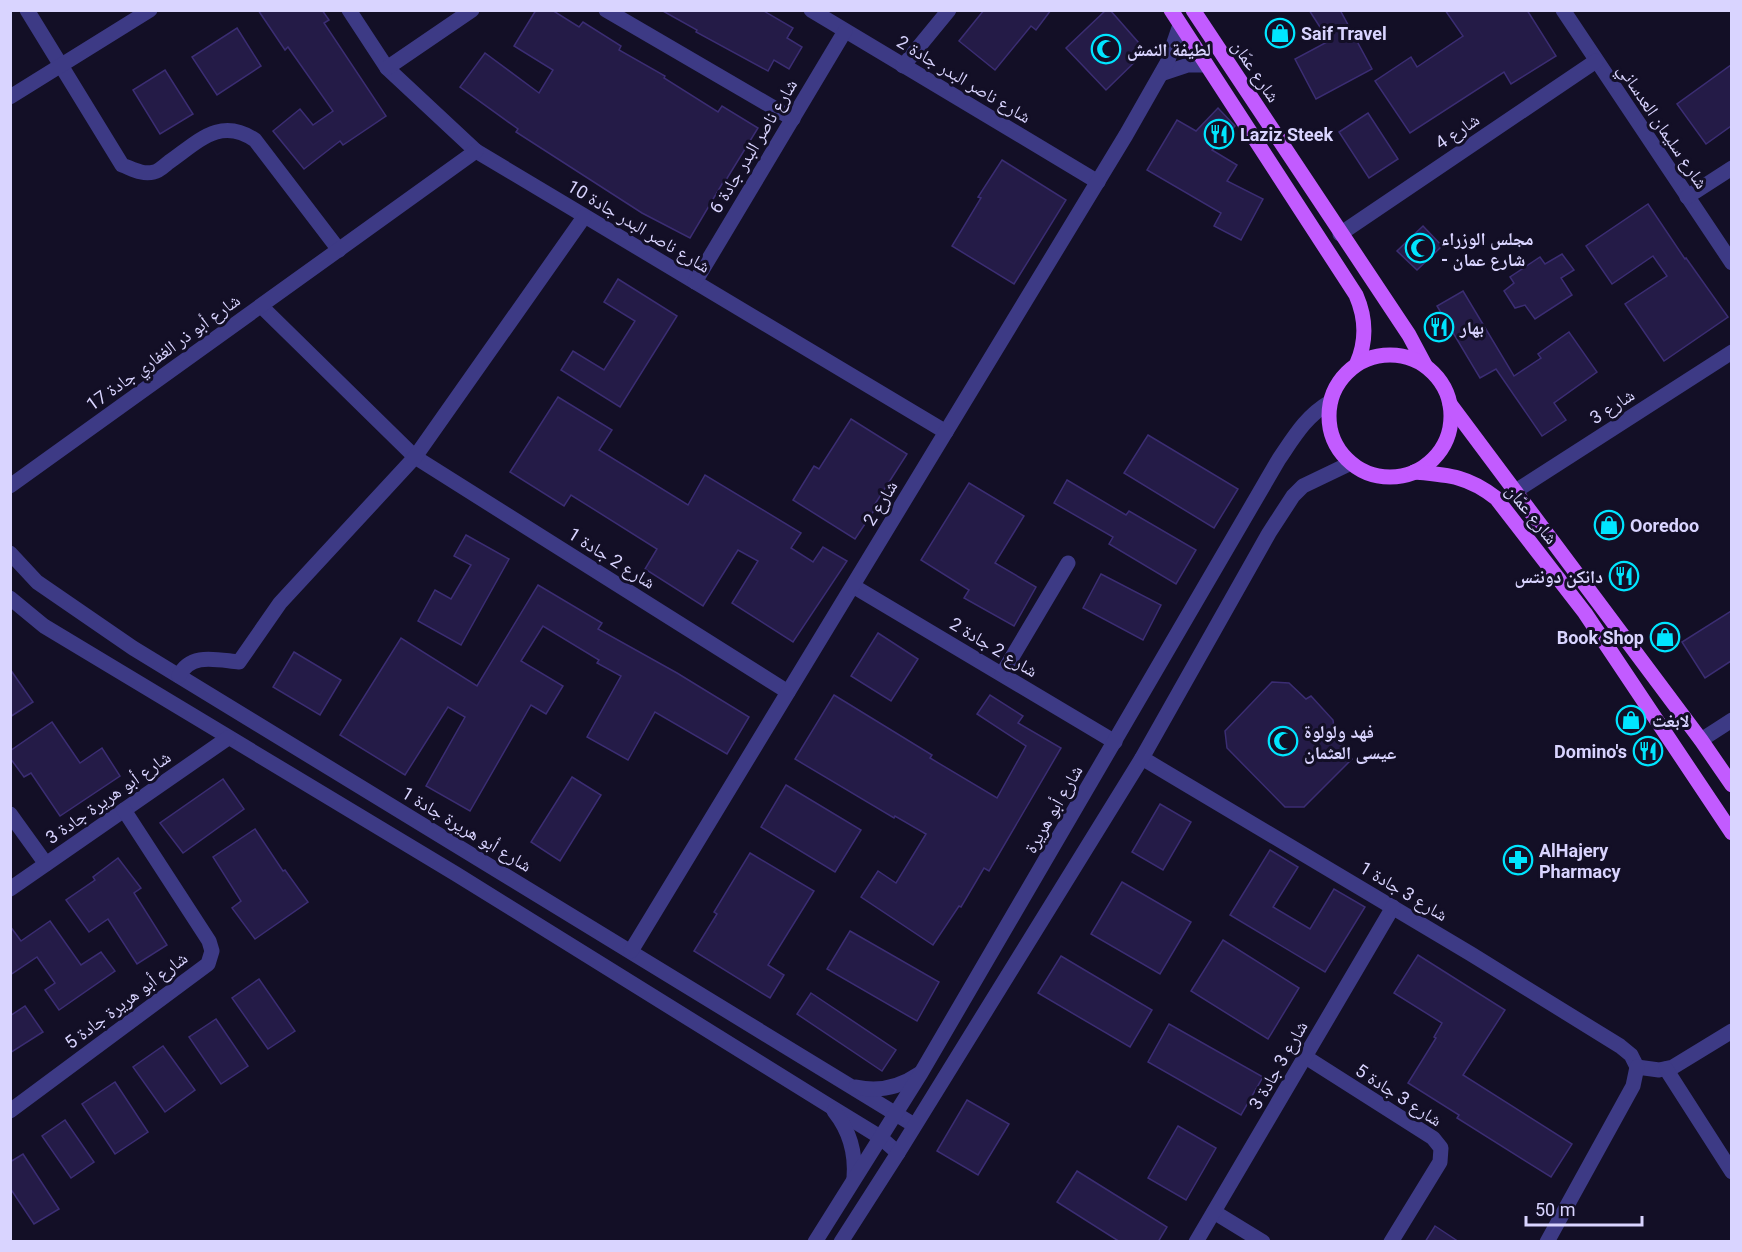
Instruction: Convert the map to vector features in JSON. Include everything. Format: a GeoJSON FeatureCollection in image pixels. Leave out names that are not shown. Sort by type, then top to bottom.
{"type":"FeatureCollection","features":[{"type":"Feature","properties":{"kind":"main road"},"geometry":{"type":"LineString","coordinates":[[1172,10],[1361,306],[1365,329],[1362,353],[1357,363],[1340,380],[1330,402],[1328,416],[1334,442],[1351,463],[1362,471],[1388,477],[1414,472],[1431,460],[1444,444],[1450,424],[1450,404],[1445,389],[1437,376],[1425,365],[1412,358],[1398,355],[1377,356],[1357,363]]}},
{"type":"Feature","properties":{"kind":"main road","name":"شارع عمّان"},"geometry":{"type":"LineString","coordinates":[[1193,10],[1409,335],[1425,365]]}},
{"type":"Feature","properties":{"kind":"main road","name":"شارع عمّان"},"geometry":{"type":"LineString","coordinates":[[1450,404],[1701,740],[1731,785]]}},
{"type":"Feature","properties":{"kind":"main road","name":"شارع عمّان"},"geometry":{"type":"LineString","coordinates":[[1414,472],[1455,476],[1481,486],[1496,498],[1585,613],[1731,833]]}},
{"type":"Feature","properties":{"kind":"street"},"geometry":{"type":"LineString","coordinates":[[27,10],[122,165],[141,173],[155,172],[217,131],[244,132],[255,140],[339,250]]}},
{"type":"Feature","properties":{"kind":"street"},"geometry":{"type":"LineString","coordinates":[[10,97],[150,10]]}},
{"type":"Feature","properties":{"kind":"street","name":"شارع ناصر البدر جادة 10"},"geometry":{"type":"LineString","coordinates":[[349,10],[387,68],[476,151],[946,432]]}},
{"type":"Feature","properties":{"kind":"street"},"geometry":{"type":"LineString","coordinates":[[387,68],[472,10]]}},
{"type":"Feature","properties":{"kind":"street"},"geometry":{"type":"LineString","coordinates":[[606,10],[793,119]]}},
{"type":"Feature","properties":{"kind":"street","name":"شارع ناصر البدر جادة 2"},"geometry":{"type":"LineString","coordinates":[[811,10],[1098,182]]}},
{"type":"Feature","properties":{"kind":"street"},"geometry":{"type":"LineString","coordinates":[[903,66],[949,10]]}},
{"type":"Feature","properties":{"kind":"street","name":"شارع سليمان العدساني"},"geometry":{"type":"LineString","coordinates":[[1563,10],[1731,263]]}},
{"type":"Feature","properties":{"kind":"street","name":"شارع 2"},"geometry":{"type":"LineString","coordinates":[[631,951],[1098,182],[1161,74],[1173,50],[1180,25]]}},
{"type":"Feature","properties":{"kind":"street","name":"شارع ناصر البدر جادة 6"},"geometry":{"type":"LineString","coordinates":[[695,282],[845,31]]}},
{"type":"Feature","properties":{"kind":"street","name":"شارع 4"},"geometry":{"type":"LineString","coordinates":[[1340,234],[1596,61]]}},
{"type":"Feature","properties":{"kind":"street"},"geometry":{"type":"LineString","coordinates":[[1161,74],[1188,65],[1206,65]]}},
{"type":"Feature","properties":{"kind":"street","name":"شارع أبو ذر الغفاري جادة 17"},"geometry":{"type":"LineString","coordinates":[[10,486],[476,151]]}},
{"type":"Feature","properties":{"kind":"street"},"geometry":{"type":"LineString","coordinates":[[1687,197],[1731,168]]}},
{"type":"Feature","properties":{"kind":"street"},"geometry":{"type":"LineString","coordinates":[[179,676],[183,666],[194,660],[239,662],[280,603],[415,457],[584,217]]}},
{"type":"Feature","properties":{"kind":"street","name":"شارع 2 جادة 1"},"geometry":{"type":"LineString","coordinates":[[261,306],[415,457],[788,692]]}},
{"type":"Feature","properties":{"kind":"street","name":"شارع 3"},"geometry":{"type":"LineString","coordinates":[[1514,492],[1731,352]]}},
{"type":"Feature","properties":{"kind":"street","name":"شارع أبو هريرة"},"geometry":{"type":"LineString","coordinates":[[815,1242],[921,1073],[1279,459],[1299,428],[1309,417],[1330,402]]}},
{"type":"Feature","properties":{"kind":"street"},"geometry":{"type":"LineString","coordinates":[[841,1242],[1142,758],[1269,533],[1293,496],[1303,486],[1351,463]]}},
{"type":"Feature","properties":{"kind":"street","name":"شارع أبو هريرة جادة 1"},"geometry":{"type":"LineString","coordinates":[[10,553],[37,582],[133,648],[914,1125]]}},
{"type":"Feature","properties":{"kind":"street"},"geometry":{"type":"LineString","coordinates":[[1002,674],[1068,563]]}},
{"type":"Feature","properties":{"kind":"street","name":"شارع 2 جادة 2"},"geometry":{"type":"LineString","coordinates":[[853,586],[1115,742]]}},
{"type":"Feature","properties":{"kind":"street"},"geometry":{"type":"LineString","coordinates":[[10,598],[44,626],[448,870],[880,1137],[898,1153]]}},
{"type":"Feature","properties":{"kind":"street"},"geometry":{"type":"LineString","coordinates":[[1701,740],[1731,720]]}},
{"type":"Feature","properties":{"kind":"street","name":"شارع أبو هريرة جادة 3"},"geometry":{"type":"LineString","coordinates":[[10,889],[228,738]]}},
{"type":"Feature","properties":{"kind":"street","name":"شارع 3 جادة 1"},"geometry":{"type":"LineString","coordinates":[[1142,758],[1393,907],[1620,1046],[1631,1055],[1637,1067]]}},
{"type":"Feature","properties":{"kind":"street","name":"شارع أبو هريرة جادة 5"},"geometry":{"type":"LineString","coordinates":[[10,1111],[208,964],[212,951],[209,941],[124,810]]}},
{"type":"Feature","properties":{"kind":"street"},"geometry":{"type":"LineString","coordinates":[[10,814],[46,864]]}},
{"type":"Feature","properties":{"kind":"street","name":"شارع 3 جادة 3"},"geometry":{"type":"LineString","coordinates":[[1196,1242],[1393,907]]}},
{"type":"Feature","properties":{"kind":"street"},"geometry":{"type":"LineString","coordinates":[[1547,1242],[1633,1086],[1637,1067],[1652,1070],[1666,1069],[1731,1031]]}},
{"type":"Feature","properties":{"kind":"street","name":"شارع 3 جادة 5"},"geometry":{"type":"LineString","coordinates":[[1304,1056],[1433,1138],[1441,1148],[1440,1161],[1391,1242]]}},
{"type":"Feature","properties":{"kind":"street"},"geometry":{"type":"LineString","coordinates":[[1666,1069],[1731,1172]]}},
{"type":"Feature","properties":{"kind":"street"},"geometry":{"type":"LineString","coordinates":[[850,1085],[872,1089],[893,1087],[921,1073]]}},
{"type":"Feature","properties":{"kind":"street"},"geometry":{"type":"LineString","coordinates":[[828,1105],[849,1135],[855,1157],[854,1179]]}},
{"type":"Feature","properties":{"kind":"street"},"geometry":{"type":"LineString","coordinates":[[1214,1212],[1263,1242]]}},
{"type":"Feature","properties":{"kind":"building"},"geometry":{"type":"Polygon","coordinates":[[[258,10],[322,10],[329,20],[324,23],[386,116],[343,145],[340,141],[304,169],[273,131],[300,109],[313,125],[333,111],[288,47],[285,50],[258,10]]]}},
{"type":"Feature","properties":{"kind":"building"},"geometry":{"type":"Polygon","coordinates":[[[536,10],[552,10],[579,27],[583,22],[621,46],[619,50],[665,76],[664,78],[718,112],[722,106],[758,128],[690,238],[642,213],[516,132],[518,129],[460,87],[485,53],[539,93],[553,70],[514,46],[536,10]]]}},
{"type":"Feature","properties":{"kind":"building"},"geometry":{"type":"Polygon","coordinates":[[[661,10],[762,10],[793,28],[787,38],[802,47],[789,69],[774,60],[768,71],[661,10]]]}},
{"type":"Feature","properties":{"kind":"building"},"geometry":{"type":"Polygon","coordinates":[[[984,10],[1051,10],[1036,30],[1031,26],[995,70],[959,41],[984,10]]]}},
{"type":"Feature","properties":{"kind":"building","name":"لطيفة النمش"},"geometry":{"type":"Polygon","coordinates":[[[1106,10],[1110,10],[1146,51],[1106,90],[1066,48],[1106,10]]]}},
{"type":"Feature","properties":{"kind":"building"},"geometry":{"type":"Polygon","coordinates":[[[1309,10],[1340,10],[1372,69],[1316,99],[1295,59],[1329,41],[1309,10]]]}},
{"type":"Feature","properties":{"kind":"building"},"geometry":{"type":"Polygon","coordinates":[[[1445,10],[1527,10],[1556,56],[1511,84],[1504,72],[1410,133],[1375,81],[1411,57],[1417,67],[1463,36],[1445,10]]]}},
{"type":"Feature","properties":{"kind":"building"},"geometry":{"type":"Polygon","coordinates":[[[237,28],[261,66],[217,95],[192,57],[237,28]]]}},
{"type":"Feature","properties":{"kind":"building"},"geometry":{"type":"Polygon","coordinates":[[[1731,65],[1731,126],[1706,144],[1677,104],[1731,65]]]}},
{"type":"Feature","properties":{"kind":"building"},"geometry":{"type":"Polygon","coordinates":[[[165,70],[193,114],[160,134],[133,90],[165,70]]]}},
{"type":"Feature","properties":{"kind":"building"},"geometry":{"type":"Polygon","coordinates":[[[1218,108],[1235,126],[1212,150],[1237,165],[1227,181],[1263,199],[1241,240],[1214,226],[1221,213],[1147,170],[1177,120],[1196,131],[1218,108]]]}},
{"type":"Feature","properties":{"kind":"building"},"geometry":{"type":"Polygon","coordinates":[[[1368,113],[1398,159],[1369,178],[1339,132],[1368,113]]]}},
{"type":"Feature","properties":{"kind":"building"},"geometry":{"type":"Polygon","coordinates":[[[1002,160],[1066,200],[1014,284],[952,246],[981,198],[978,197],[1002,160]]]}},
{"type":"Feature","properties":{"kind":"building"},"geometry":{"type":"Polygon","coordinates":[[[1648,204],[1728,317],[1664,361],[1625,304],[1667,276],[1653,256],[1612,284],[1586,246],[1648,204]]]}},
{"type":"Feature","properties":{"kind":"building","name":"مجلس الوزراء - شارع عمان"},"geometry":{"type":"Polygon","coordinates":[[[1423,226],[1442,246],[1417,270],[1397,251],[1423,226]]]}},
{"type":"Feature","properties":{"kind":"building"},"geometry":{"type":"Polygon","coordinates":[[[1562,254],[1574,270],[1561,278],[1572,295],[1535,319],[1525,305],[1515,308],[1504,291],[1514,283],[1510,277],[1540,257],[1545,264],[1562,254]]]}},
{"type":"Feature","properties":{"kind":"building"},"geometry":{"type":"Polygon","coordinates":[[[618,279],[677,316],[620,407],[561,370],[573,351],[604,370],[635,321],[604,302],[618,279]]]}},
{"type":"Feature","properties":{"kind":"building"},"geometry":{"type":"Polygon","coordinates":[[[1463,291],[1514,376],[1541,358],[1538,354],[1569,332],[1597,372],[1554,403],[1566,420],[1542,436],[1496,369],[1480,378],[1437,306],[1463,291]]]}},
{"type":"Feature","properties":{"kind":"building"},"geometry":{"type":"Polygon","coordinates":[[[558,397],[612,430],[599,450],[688,505],[705,475],[801,533],[791,548],[813,562],[823,547],[847,561],[793,642],[732,603],[758,561],[738,550],[703,606],[645,569],[657,549],[571,495],[564,506],[510,472],[558,397]]]}},
{"type":"Feature","properties":{"kind":"building"},"geometry":{"type":"Polygon","coordinates":[[[851,419],[907,454],[855,539],[793,500],[814,466],[819,469],[851,419]]]}},
{"type":"Feature","properties":{"kind":"building"},"geometry":{"type":"Polygon","coordinates":[[[1148,435],[1238,489],[1214,528],[1124,473],[1148,435]]]}},
{"type":"Feature","properties":{"kind":"building"},"geometry":{"type":"Polygon","coordinates":[[[1067,480],[1126,515],[1129,511],[1196,550],[1176,584],[1109,544],[1113,537],[1054,503],[1067,480]]]}},
{"type":"Feature","properties":{"kind":"building"},"geometry":{"type":"Polygon","coordinates":[[[969,483],[1024,516],[995,563],[1036,587],[1014,626],[964,598],[969,590],[921,560],[969,483]]]}},
{"type":"Feature","properties":{"kind":"building"},"geometry":{"type":"Polygon","coordinates":[[[466,535],[509,559],[461,645],[418,621],[435,590],[451,599],[471,565],[454,556],[466,535]]]}},
{"type":"Feature","properties":{"kind":"building"},"geometry":{"type":"Polygon","coordinates":[[[1101,574],[1161,605],[1143,640],[1083,608],[1101,574]]]}},
{"type":"Feature","properties":{"kind":"building"},"geometry":{"type":"Polygon","coordinates":[[[538,585],[602,623],[598,629],[749,717],[727,754],[655,712],[628,760],[587,737],[621,676],[597,663],[599,660],[543,626],[521,661],[563,686],[546,714],[531,705],[470,811],[426,786],[465,717],[448,707],[405,775],[340,735],[401,638],[477,686],[538,585]]]}},
{"type":"Feature","properties":{"kind":"building"},"geometry":{"type":"Polygon","coordinates":[[[1731,611],[1731,661],[1705,678],[1682,642],[1731,611]]]}},
{"type":"Feature","properties":{"kind":"building"},"geometry":{"type":"Polygon","coordinates":[[[878,633],[918,659],[891,701],[851,676],[878,633]]]}},
{"type":"Feature","properties":{"kind":"building"},"geometry":{"type":"Polygon","coordinates":[[[294,652],[341,680],[320,715],[273,687],[294,652]]]}},
{"type":"Feature","properties":{"kind":"building"},"geometry":{"type":"Polygon","coordinates":[[[10,669],[33,702],[10,717],[10,669]]]}},
{"type":"Feature","properties":{"kind":"building","name":"فهد ولولوة عيسى العثمان"},"geometry":{"type":"Polygon","coordinates":[[[1272,682],[1289,683],[1306,699],[1311,696],[1333,720],[1335,736],[1345,745],[1341,749],[1352,759],[1304,807],[1285,807],[1227,748],[1225,731],[1272,682]]]}},
{"type":"Feature","properties":{"kind":"building"},"geometry":{"type":"Polygon","coordinates":[[[834,695],[932,755],[930,758],[997,798],[1026,746],[977,714],[990,695],[1023,716],[1018,723],[1061,748],[989,871],[984,868],[961,907],[959,906],[933,945],[861,897],[878,871],[896,883],[926,834],[895,816],[894,818],[795,759],[834,695]]]}},
{"type":"Feature","properties":{"kind":"building"},"geometry":{"type":"Polygon","coordinates":[[[52,722],[80,763],[102,748],[120,776],[60,816],[31,773],[24,777],[10,758],[10,751],[52,722]]]}},
{"type":"Feature","properties":{"kind":"building"},"geometry":{"type":"Polygon","coordinates":[[[572,777],[601,795],[560,861],[531,842],[572,777]]]}},
{"type":"Feature","properties":{"kind":"building"},"geometry":{"type":"Polygon","coordinates":[[[223,779],[244,809],[183,853],[160,823],[223,779]]]}},
{"type":"Feature","properties":{"kind":"building"},"geometry":{"type":"Polygon","coordinates":[[[786,785],[861,830],[835,872],[761,827],[786,785]]]}},
{"type":"Feature","properties":{"kind":"building"},"geometry":{"type":"Polygon","coordinates":[[[1160,804],[1191,822],[1163,870],[1132,852],[1160,804]]]}},
{"type":"Feature","properties":{"kind":"building"},"geometry":{"type":"Polygon","coordinates":[[[255,829],[283,871],[285,870],[308,902],[255,939],[232,908],[241,901],[213,857],[255,829]]]}},
{"type":"Feature","properties":{"kind":"building"},"geometry":{"type":"Polygon","coordinates":[[[1270,850],[1298,867],[1273,907],[1310,929],[1334,889],[1365,907],[1325,972],[1230,915],[1270,850]]]}},
{"type":"Feature","properties":{"kind":"building"},"geometry":{"type":"Polygon","coordinates":[[[750,853],[814,891],[768,965],[784,975],[770,998],[694,951],[717,914],[714,912],[750,853]]]}},
{"type":"Feature","properties":{"kind":"building"},"geometry":{"type":"Polygon","coordinates":[[[118,858],[141,888],[134,893],[167,945],[137,964],[108,919],[89,932],[66,900],[95,880],[93,877],[118,858]]]}},
{"type":"Feature","properties":{"kind":"building"},"geometry":{"type":"Polygon","coordinates":[[[1122,882],[1191,922],[1160,974],[1091,934],[1122,882]]]}},
{"type":"Feature","properties":{"kind":"building"},"geometry":{"type":"Polygon","coordinates":[[[50,921],[81,965],[101,952],[115,971],[59,1010],[45,990],[55,983],[37,957],[10,975],[10,926],[21,941],[50,921]]]}},
{"type":"Feature","properties":{"kind":"building"},"geometry":{"type":"Polygon","coordinates":[[[850,931],[939,982],[917,1021],[827,969],[850,931]]]}},
{"type":"Feature","properties":{"kind":"building"},"geometry":{"type":"Polygon","coordinates":[[[1223,940],[1299,988],[1268,1039],[1191,991],[1223,940]]]}},
{"type":"Feature","properties":{"kind":"building"},"geometry":{"type":"Polygon","coordinates":[[[1418,955],[1505,1010],[1463,1075],[1572,1144],[1551,1177],[1457,1118],[1459,1115],[1408,1083],[1436,1038],[1434,1037],[1442,1023],[1394,993],[1418,955]]]}},
{"type":"Feature","properties":{"kind":"building"},"geometry":{"type":"Polygon","coordinates":[[[1061,956],[1152,1010],[1130,1047],[1038,993],[1061,956]]]}},
{"type":"Feature","properties":{"kind":"building"},"geometry":{"type":"Polygon","coordinates":[[[259,979],[295,1031],[268,1049],[232,998],[259,979]]]}},
{"type":"Feature","properties":{"kind":"building"},"geometry":{"type":"Polygon","coordinates":[[[811,993],[896,1050],[882,1071],[797,1014],[811,993]]]}},
{"type":"Feature","properties":{"kind":"building"},"geometry":{"type":"Polygon","coordinates":[[[25,1006],[43,1032],[10,1053],[10,1016],[25,1006]]]}},
{"type":"Feature","properties":{"kind":"building"},"geometry":{"type":"Polygon","coordinates":[[[216,1019],[248,1066],[221,1084],[189,1037],[216,1019]]]}},
{"type":"Feature","properties":{"kind":"building"},"geometry":{"type":"Polygon","coordinates":[[[1169,1024],[1263,1077],[1241,1115],[1148,1062],[1169,1024]]]}},
{"type":"Feature","properties":{"kind":"building"},"geometry":{"type":"Polygon","coordinates":[[[163,1046],[195,1090],[165,1112],[133,1067],[163,1046]]]}},
{"type":"Feature","properties":{"kind":"building"},"geometry":{"type":"Polygon","coordinates":[[[115,1082],[148,1132],[115,1154],[82,1104],[115,1082]]]}},
{"type":"Feature","properties":{"kind":"building"},"geometry":{"type":"Polygon","coordinates":[[[967,1100],[1009,1124],[978,1175],[937,1151],[967,1100]]]}},
{"type":"Feature","properties":{"kind":"building"},"geometry":{"type":"Polygon","coordinates":[[[65,1120],[94,1162],[71,1178],[42,1136],[65,1120]]]}},
{"type":"Feature","properties":{"kind":"building"},"geometry":{"type":"Polygon","coordinates":[[[1178,1126],[1216,1148],[1186,1200],[1148,1178],[1178,1126]]]}},
{"type":"Feature","properties":{"kind":"building"},"geometry":{"type":"Polygon","coordinates":[[[23,1154],[59,1209],[34,1224],[10,1188],[10,1162],[23,1154]]]}},
{"type":"Feature","properties":{"kind":"building"},"geometry":{"type":"Polygon","coordinates":[[[1077,1171],[1167,1227],[1158,1242],[1120,1242],[1057,1202],[1077,1171]]]}},
{"type":"Feature","properties":{"kind":"building"},"geometry":{"type":"Polygon","coordinates":[[[1435,1226],[1459,1242],[1425,1242],[1435,1226]]]}},
{"type":"Feature","properties":{"kind":"place","name":"Saif Travel"},"geometry":{"type":"Point","coordinates":[1280,33]}},
{"type":"Feature","properties":{"kind":"place","name":"لطيفة النمش"},"geometry":{"type":"Point","coordinates":[1106,49]}},
{"type":"Feature","properties":{"kind":"place","name":"Laziz Steek"},"geometry":{"type":"Point","coordinates":[1219,134]}},
{"type":"Feature","properties":{"kind":"place","name":"مجلس الوزراء - شارع عمان"},"geometry":{"type":"Point","coordinates":[1420,248]}},
{"type":"Feature","properties":{"kind":"place","name":"بهار"},"geometry":{"type":"Point","coordinates":[1439,327]}},
{"type":"Feature","properties":{"kind":"place","name":"Ooredoo"},"geometry":{"type":"Point","coordinates":[1609,525]}},
{"type":"Feature","properties":{"kind":"place","name":"دانكن دونتس"},"geometry":{"type":"Point","coordinates":[1624,576]}},
{"type":"Feature","properties":{"kind":"place","name":"Book Shop"},"geometry":{"type":"Point","coordinates":[1665,637]}},
{"type":"Feature","properties":{"kind":"place","name":"لابغت"},"geometry":{"type":"Point","coordinates":[1631,720]}},
{"type":"Feature","properties":{"kind":"place","name":"فهد ولولوة عيسى العثمان"},"geometry":{"type":"Point","coordinates":[1283,741]}},
{"type":"Feature","properties":{"kind":"place","name":"Domino's"},"geometry":{"type":"Point","coordinates":[1648,751]}},
{"type":"Feature","properties":{"kind":"place","name":"AlHajery Pharmacy"},"geometry":{"type":"Point","coordinates":[1518,860]}}]}
